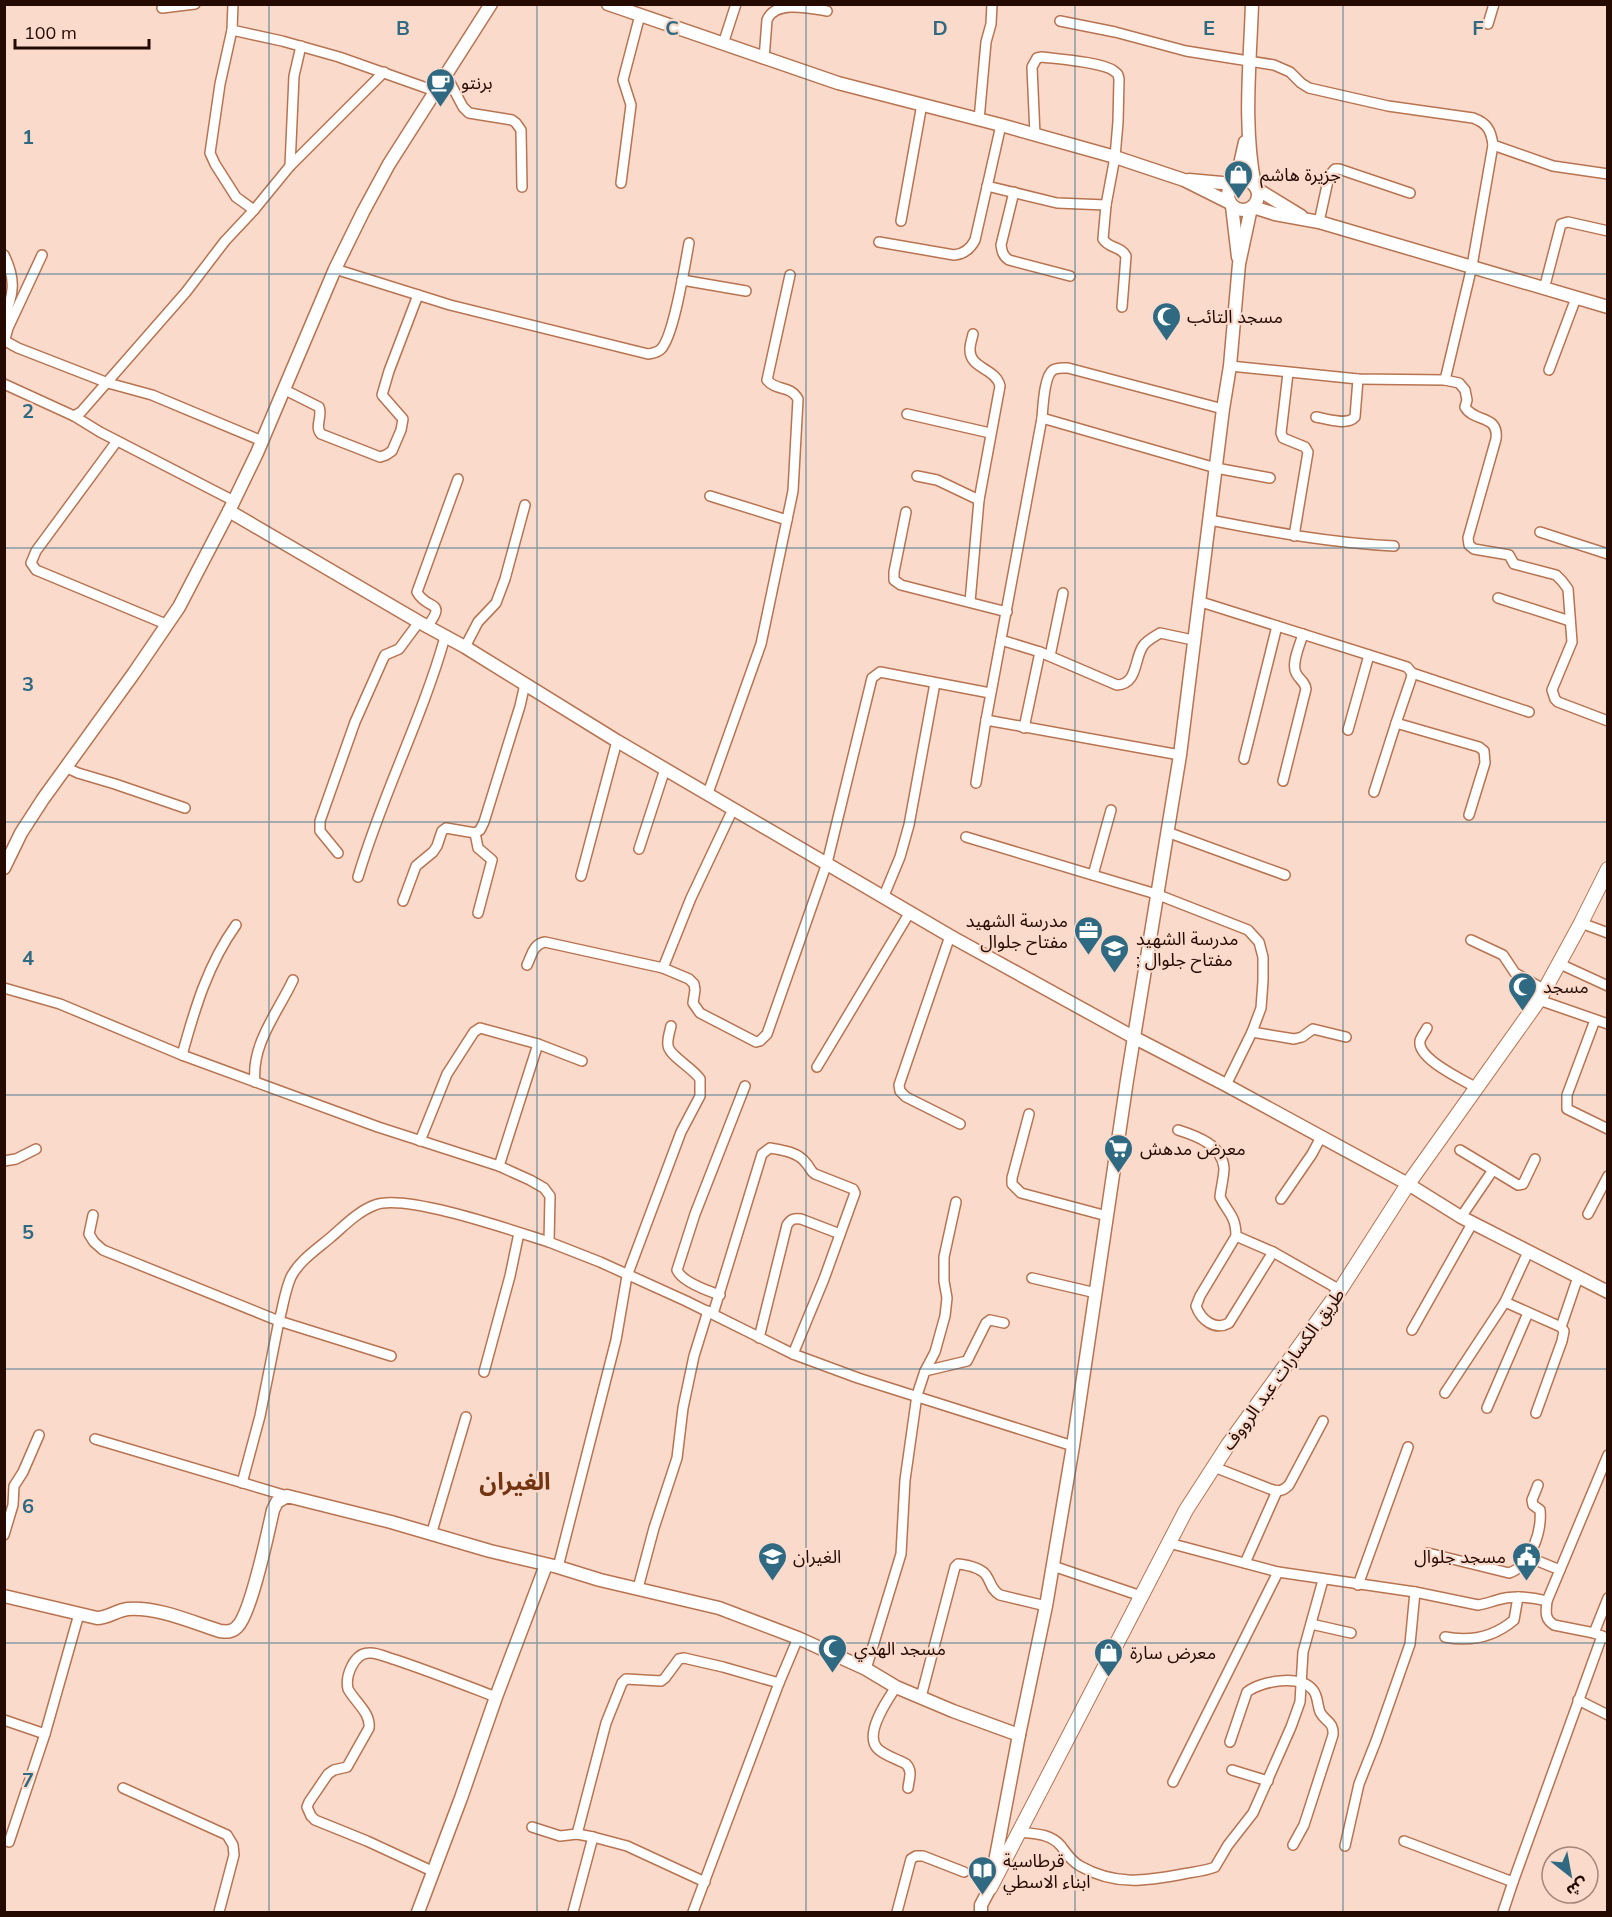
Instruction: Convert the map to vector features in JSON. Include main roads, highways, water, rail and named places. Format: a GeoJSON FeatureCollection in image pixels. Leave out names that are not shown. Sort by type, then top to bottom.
{"type":"FeatureCollection","features":[{"type":"Feature","properties":{"kind":"main road","name":"طريق الكسارات عبد الرووف"},"geometry":{"type":"LineString","coordinates":[[990,1888],[1186,1510],[1228,1445],[1340,1290],[1408,1184],[1542,995],[1608,868]]}},
{"type":"Feature","properties":{"kind":"place","name":"برنتو"},"geometry":{"type":"Point","coordinates":[440,108]}},
{"type":"Feature","properties":{"kind":"place","name":"جزيرة هاشم"},"geometry":{"type":"Point","coordinates":[1239,200]}},
{"type":"Feature","properties":{"kind":"place","name":"مسجد التائب"},"geometry":{"type":"Point","coordinates":[1166,342]}},
{"type":"Feature","properties":{"kind":"place","name":"مدرسة الشهيد مفتاح جلوال"},"geometry":{"type":"Point","coordinates":[1089,956]}},
{"type":"Feature","properties":{"kind":"place","name":"مدرسة الشهيد ; مفتاح جلوال"},"geometry":{"type":"Point","coordinates":[1115,974]}},
{"type":"Feature","properties":{"kind":"place","name":"مسجد"},"geometry":{"type":"Point","coordinates":[1522,1012]}},
{"type":"Feature","properties":{"kind":"place","name":"معرض مدهش"},"geometry":{"type":"Point","coordinates":[1119,1174]}},
{"type":"Feature","properties":{"kind":"place","name":"الغيران"},"geometry":{"type":"Point","coordinates":[772,1582]}},
{"type":"Feature","properties":{"kind":"place","name":"مسجد جلوال"},"geometry":{"type":"Point","coordinates":[1527,1582]}},
{"type":"Feature","properties":{"kind":"place","name":"مسجد الهدي"},"geometry":{"type":"Point","coordinates":[833,1674]}},
{"type":"Feature","properties":{"kind":"place","name":"معرض سارة"},"geometry":{"type":"Point","coordinates":[1109,1678]}},
{"type":"Feature","properties":{"kind":"place","name":"قرطاسية ابناء الاسطي"},"geometry":{"type":"Point","coordinates":[982,1896]}},
{"type":"Feature","properties":{"kind":"district","name":"الغيران"},"geometry":{"type":"Point","coordinates":[515,1481]}}]}
